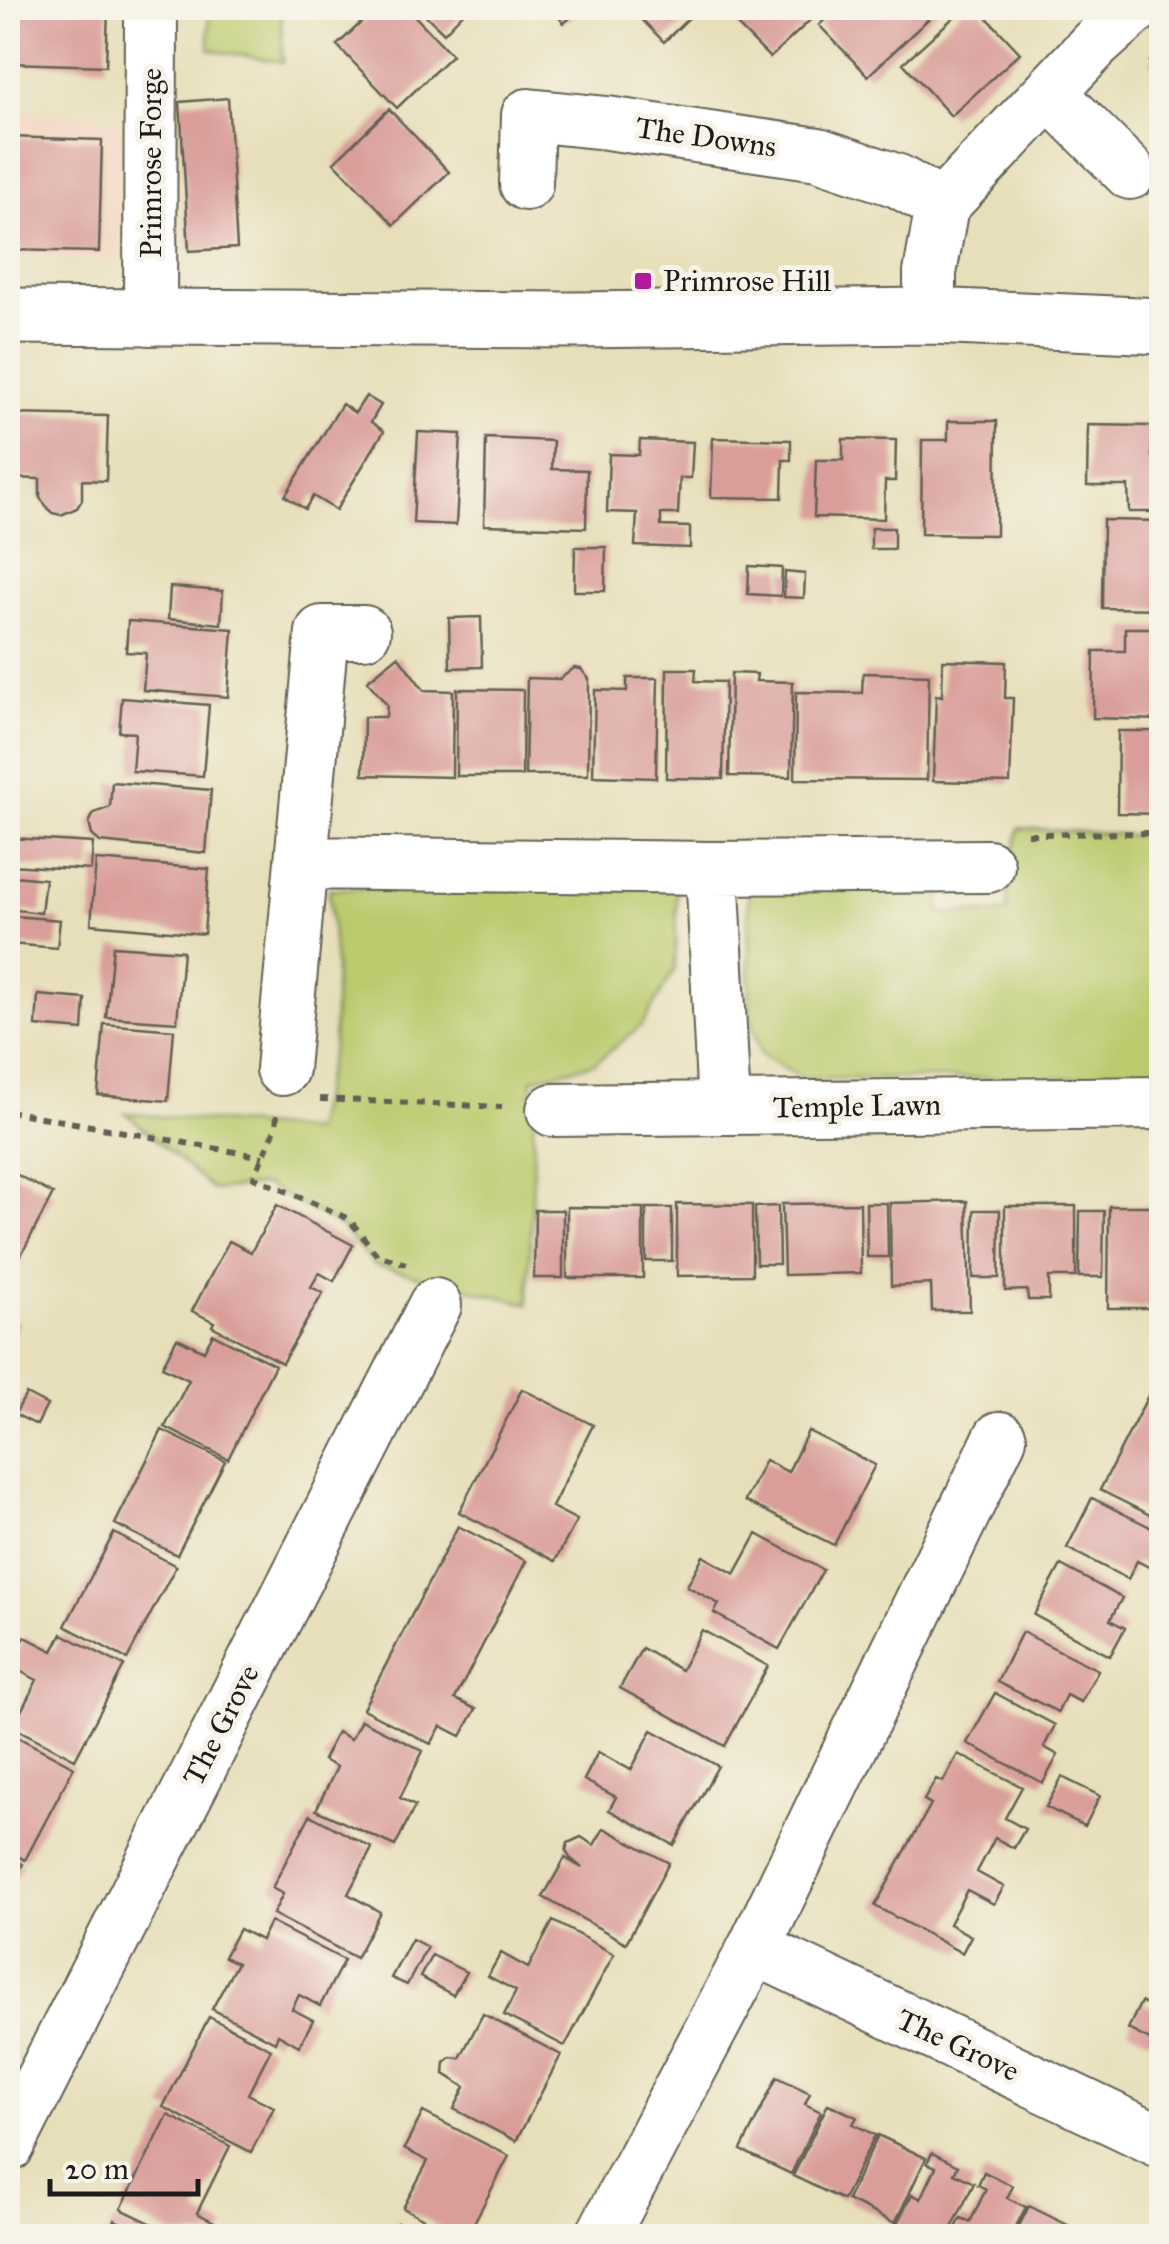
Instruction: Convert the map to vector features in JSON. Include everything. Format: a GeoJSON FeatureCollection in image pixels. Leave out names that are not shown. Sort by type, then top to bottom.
{"type":"FeatureCollection","features":[{"type":"Feature","properties":{"kind":"main road"},"geometry":{"type":"LineString","coordinates":[[8,316],[150,320],[930,316],[1162,326]]}},
{"type":"Feature","properties":{"kind":"street","name":"Primrose Forge"},"geometry":{"type":"LineString","coordinates":[[150,320],[152,8]]}},
{"type":"Feature","properties":{"kind":"street"},"geometry":{"type":"LineString","coordinates":[[930,316],[930,273],[942,206],[1135,8]]}},
{"type":"Feature","properties":{"kind":"street"},"geometry":{"type":"LineString","coordinates":[[1050,92],[1130,173]]}},
{"type":"Feature","properties":{"kind":"street","name":"The Downs"},"geometry":{"type":"LineString","coordinates":[[526,184],[528,115],[818,154],[898,181],[942,206]]}},
{"type":"Feature","properties":{"kind":"street"},"geometry":{"type":"LineString","coordinates":[[300,1084],[303,863],[322,632],[364,632]]}},
{"type":"Feature","properties":{"kind":"street"},"geometry":{"type":"LineString","coordinates":[[303,863],[712,868],[988,866]]}},
{"type":"Feature","properties":{"kind":"street"},"geometry":{"type":"LineString","coordinates":[[712,868],[724,1108]]}},
{"type":"Feature","properties":{"kind":"street","name":"Temple Lawn"},"geometry":{"type":"LineString","coordinates":[[553,1110],[1162,1103]]}},
{"type":"Feature","properties":{"kind":"street","name":"The Grove"},"geometry":{"type":"LineString","coordinates":[[8,2146],[435,1305]]}},
{"type":"Feature","properties":{"kind":"street"},"geometry":{"type":"LineString","coordinates":[[602,2236],[754,1948],[1000,1438]]}},
{"type":"Feature","properties":{"kind":"street","name":"The Grove"},"geometry":{"type":"LineString","coordinates":[[754,1948],[1162,2142]]}},
{"type":"Feature","properties":{"kind":"path"},"geometry":{"type":"LineString","coordinates":[[988,866],[1015,834],[1162,833]]}},
{"type":"Feature","properties":{"kind":"path"},"geometry":{"type":"LineString","coordinates":[[300,1084],[553,1110]]}},
{"type":"Feature","properties":{"kind":"path"},"geometry":{"type":"LineString","coordinates":[[8,1111],[263,1157],[254,1177],[349,1219],[378,1255],[434,1273],[435,1305]]}},
{"type":"Feature","properties":{"kind":"shaded area"},"geometry":{"type":"Polygon","coordinates":[[[8,110],[120,119],[123,261],[8,256],[8,110]]]}},
{"type":"Feature","properties":{"kind":"green space"},"geometry":{"type":"Polygon","coordinates":[[[209,8],[281,8],[283,62],[209,50],[209,8]]]}},
{"type":"Feature","properties":{"kind":"green space"},"geometry":{"type":"Polygon","coordinates":[[[1019,828],[1161,837],[1161,1077],[803,1079],[761,1055],[750,1017],[748,886],[941,884],[939,913],[1007,913],[1008,884],[1019,828]]]}},
{"type":"Feature","properties":{"kind":"green space"},"geometry":{"type":"Polygon","coordinates":[[[677,887],[675,969],[643,1024],[595,1063],[532,1079],[534,1151],[528,1304],[374,1265],[341,1227],[265,1185],[213,1190],[126,1113],[313,1131],[333,1045],[335,966],[329,889],[677,887]]]}},
{"type":"Feature","properties":{"kind":"building"},"geometry":{"type":"Polygon","coordinates":[[[8,8],[108,8],[106,66],[8,63],[8,8]]]}},
{"type":"Feature","properties":{"kind":"building"},"geometry":{"type":"Polygon","coordinates":[[[377,8],[407,8],[452,55],[397,108],[337,45],[377,8]]]}},
{"type":"Feature","properties":{"kind":"building"},"geometry":{"type":"Polygon","coordinates":[[[418,8],[468,8],[444,33],[418,8]]]}},
{"type":"Feature","properties":{"kind":"building"},"geometry":{"type":"Polygon","coordinates":[[[550,8],[582,8],[564,23],[550,8]]]}},
{"type":"Feature","properties":{"kind":"building"},"geometry":{"type":"Polygon","coordinates":[[[631,8],[699,8],[664,42],[631,8]]]}},
{"type":"Feature","properties":{"kind":"building"},"geometry":{"type":"Polygon","coordinates":[[[720,8],[823,8],[770,58],[720,8]]]}},
{"type":"Feature","properties":{"kind":"building"},"geometry":{"type":"Polygon","coordinates":[[[837,8],[940,8],[868,76],[819,25],[837,8]]]}},
{"type":"Feature","properties":{"kind":"building"},"geometry":{"type":"Polygon","coordinates":[[[964,8],[978,8],[1020,53],[951,116],[903,63],[964,8]]]}},
{"type":"Feature","properties":{"kind":"building"},"geometry":{"type":"Polygon","coordinates":[[[1162,49],[1162,73],[1150,61],[1162,49]]]}},
{"type":"Feature","properties":{"kind":"building"},"geometry":{"type":"Polygon","coordinates":[[[228,98],[237,248],[189,251],[180,102],[228,98]]]}},
{"type":"Feature","properties":{"kind":"building"},"geometry":{"type":"Polygon","coordinates":[[[389,109],[449,172],[394,225],[334,162],[389,109]]]}},
{"type":"Feature","properties":{"kind":"building"},"geometry":{"type":"Polygon","coordinates":[[[8,137],[102,140],[99,252],[8,250],[8,137]]]}},
{"type":"Feature","properties":{"kind":"building"},"geometry":{"type":"Polygon","coordinates":[[[366,396],[381,405],[371,422],[384,431],[336,510],[313,496],[305,509],[285,496],[342,404],[355,413],[366,396]]]}},
{"type":"Feature","properties":{"kind":"building"},"geometry":{"type":"Polygon","coordinates":[[[8,414],[108,416],[106,481],[82,480],[82,500],[77,508],[61,515],[52,513],[40,498],[40,479],[8,478],[8,414]]]}},
{"type":"Feature","properties":{"kind":"building"},"geometry":{"type":"Polygon","coordinates":[[[948,421],[997,421],[996,535],[921,534],[922,440],[948,440],[948,421]]]}},
{"type":"Feature","properties":{"kind":"building"},"geometry":{"type":"Polygon","coordinates":[[[1088,425],[1152,426],[1152,457],[1162,457],[1162,512],[1129,512],[1128,486],[1087,486],[1088,425]]]}},
{"type":"Feature","properties":{"kind":"building"},"geometry":{"type":"Polygon","coordinates":[[[418,432],[461,434],[456,525],[413,523],[418,432]]]}},
{"type":"Feature","properties":{"kind":"building"},"geometry":{"type":"Polygon","coordinates":[[[486,438],[553,441],[552,469],[587,470],[586,528],[484,525],[486,438]]]}},
{"type":"Feature","properties":{"kind":"building"},"geometry":{"type":"Polygon","coordinates":[[[713,438],[791,440],[791,460],[783,460],[782,498],[711,497],[713,438]]]}},
{"type":"Feature","properties":{"kind":"building"},"geometry":{"type":"Polygon","coordinates":[[[843,439],[896,440],[895,481],[885,481],[884,519],[814,517],[816,460],[843,460],[843,439]]]}},
{"type":"Feature","properties":{"kind":"building"},"geometry":{"type":"Polygon","coordinates":[[[640,440],[693,442],[691,478],[680,478],[678,514],[661,514],[661,526],[690,527],[690,548],[635,546],[637,513],[607,512],[609,454],[639,455],[640,440]]]}},
{"type":"Feature","properties":{"kind":"building"},"geometry":{"type":"Polygon","coordinates":[[[1103,520],[1162,521],[1162,609],[1102,608],[1103,520]]]}},
{"type":"Feature","properties":{"kind":"building"},"geometry":{"type":"Polygon","coordinates":[[[871,528],[894,528],[894,549],[871,549],[871,528]]]}},
{"type":"Feature","properties":{"kind":"building"},"geometry":{"type":"Polygon","coordinates":[[[575,547],[606,547],[605,591],[574,591],[575,547]]]}},
{"type":"Feature","properties":{"kind":"building"},"geometry":{"type":"Polygon","coordinates":[[[749,566],[782,568],[781,596],[748,594],[749,566]]]}},
{"type":"Feature","properties":{"kind":"building"},"geometry":{"type":"Polygon","coordinates":[[[785,572],[805,574],[804,598],[784,597],[785,572]]]}},
{"type":"Feature","properties":{"kind":"building"},"geometry":{"type":"Polygon","coordinates":[[[170,587],[223,591],[221,624],[168,619],[170,587]]]}},
{"type":"Feature","properties":{"kind":"building"},"geometry":{"type":"Polygon","coordinates":[[[481,617],[482,667],[450,668],[449,618],[481,617]]]}},
{"type":"Feature","properties":{"kind":"building"},"geometry":{"type":"Polygon","coordinates":[[[128,621],[233,629],[228,697],[143,690],[146,653],[126,652],[128,621]]]}},
{"type":"Feature","properties":{"kind":"building"},"geometry":{"type":"Polygon","coordinates":[[[1125,628],[1162,628],[1162,720],[1093,718],[1094,651],[1125,651],[1125,628]]]}},
{"type":"Feature","properties":{"kind":"building"},"geometry":{"type":"Polygon","coordinates":[[[398,656],[424,690],[453,691],[452,777],[363,775],[364,717],[386,717],[387,705],[367,681],[398,656]]]}},
{"type":"Feature","properties":{"kind":"building"},"geometry":{"type":"Polygon","coordinates":[[[943,660],[1006,662],[1005,698],[1013,698],[1010,783],[933,781],[936,695],[942,696],[943,660]]]}},
{"type":"Feature","properties":{"kind":"building"},"geometry":{"type":"Polygon","coordinates":[[[574,668],[581,669],[589,679],[588,775],[525,775],[527,678],[560,679],[574,668]]]}},
{"type":"Feature","properties":{"kind":"building"},"geometry":{"type":"Polygon","coordinates":[[[667,669],[696,669],[695,681],[725,682],[723,779],[666,778],[667,669]]]}},
{"type":"Feature","properties":{"kind":"building"},"geometry":{"type":"Polygon","coordinates":[[[731,673],[757,674],[756,681],[793,682],[791,777],[729,776],[731,673]]]}},
{"type":"Feature","properties":{"kind":"building"},"geometry":{"type":"Polygon","coordinates":[[[863,673],[929,675],[927,780],[795,779],[796,692],[862,693],[863,673]]]}},
{"type":"Feature","properties":{"kind":"building"},"geometry":{"type":"Polygon","coordinates":[[[627,678],[658,678],[656,778],[593,776],[595,690],[627,691],[627,678]]]}},
{"type":"Feature","properties":{"kind":"building"},"geometry":{"type":"Polygon","coordinates":[[[457,689],[523,690],[522,776],[456,776],[457,689]]]}},
{"type":"Feature","properties":{"kind":"building"},"geometry":{"type":"Polygon","coordinates":[[[122,698],[209,705],[203,776],[132,771],[135,733],[119,732],[122,698]]]}},
{"type":"Feature","properties":{"kind":"building"},"geometry":{"type":"Polygon","coordinates":[[[1118,731],[1162,731],[1162,814],[1117,813],[1118,731]]]}},
{"type":"Feature","properties":{"kind":"building"},"geometry":{"type":"Polygon","coordinates":[[[112,782],[211,790],[206,853],[100,842],[92,835],[89,823],[94,813],[110,807],[112,782]]]}},
{"type":"Feature","properties":{"kind":"building"},"geometry":{"type":"Polygon","coordinates":[[[11,838],[93,843],[91,870],[9,865],[11,838]]]}},
{"type":"Feature","properties":{"kind":"building"},"geometry":{"type":"Polygon","coordinates":[[[96,860],[209,869],[204,934],[91,924],[96,860]]]}},
{"type":"Feature","properties":{"kind":"building"},"geometry":{"type":"Polygon","coordinates":[[[14,876],[45,879],[41,913],[9,909],[14,876]]]}},
{"type":"Feature","properties":{"kind":"building"},"geometry":{"type":"Polygon","coordinates":[[[14,916],[60,920],[57,948],[11,944],[14,916]]]}},
{"type":"Feature","properties":{"kind":"building"},"geometry":{"type":"Polygon","coordinates":[[[113,946],[183,951],[177,1022],[106,1017],[113,946]]]}},
{"type":"Feature","properties":{"kind":"building"},"geometry":{"type":"Polygon","coordinates":[[[38,995],[85,999],[83,1030],[36,1026],[38,995]]]}},
{"type":"Feature","properties":{"kind":"building"},"geometry":{"type":"Polygon","coordinates":[[[104,1024],[174,1030],[168,1101],[98,1095],[104,1024]]]}},
{"type":"Feature","properties":{"kind":"building"},"geometry":{"type":"Polygon","coordinates":[[[8,1170],[53,1194],[8,1280],[8,1170]]]}},
{"type":"Feature","properties":{"kind":"building"},"geometry":{"type":"Polygon","coordinates":[[[967,1201],[970,1311],[932,1311],[931,1284],[891,1286],[890,1203],[967,1201]]]}},
{"type":"Feature","properties":{"kind":"building"},"geometry":{"type":"Polygon","coordinates":[[[860,1203],[861,1273],[784,1275],[782,1204],[860,1203]]]}},
{"type":"Feature","properties":{"kind":"building"},"geometry":{"type":"Polygon","coordinates":[[[866,1203],[887,1203],[888,1257],[867,1257],[866,1203]]]}},
{"type":"Feature","properties":{"kind":"building"},"geometry":{"type":"Polygon","coordinates":[[[677,1204],[752,1205],[752,1275],[677,1276],[677,1204]]]}},
{"type":"Feature","properties":{"kind":"building"},"geometry":{"type":"Polygon","coordinates":[[[277,1205],[353,1245],[334,1281],[319,1273],[311,1287],[323,1293],[282,1363],[192,1311],[229,1241],[251,1252],[277,1205]]]}},
{"type":"Feature","properties":{"kind":"building"},"geometry":{"type":"Polygon","coordinates":[[[778,1206],[779,1264],[756,1264],[755,1207],[778,1206]]]}},
{"type":"Feature","properties":{"kind":"building"},"geometry":{"type":"Polygon","coordinates":[[[1005,1206],[1076,1206],[1076,1277],[1049,1277],[1049,1300],[1028,1300],[1027,1290],[1005,1291],[1005,1206]]]}},
{"type":"Feature","properties":{"kind":"building"},"geometry":{"type":"Polygon","coordinates":[[[1109,1206],[1162,1206],[1162,1308],[1108,1308],[1109,1206]]]}},
{"type":"Feature","properties":{"kind":"building"},"geometry":{"type":"Polygon","coordinates":[[[567,1207],[643,1208],[643,1278],[567,1278],[567,1207]]]}},
{"type":"Feature","properties":{"kind":"building"},"geometry":{"type":"Polygon","coordinates":[[[646,1208],[672,1208],[672,1261],[646,1261],[646,1208]]]}},
{"type":"Feature","properties":{"kind":"building"},"geometry":{"type":"Polygon","coordinates":[[[535,1210],[563,1210],[563,1278],[534,1278],[535,1210]]]}},
{"type":"Feature","properties":{"kind":"building"},"geometry":{"type":"Polygon","coordinates":[[[974,1210],[1000,1210],[999,1278],[973,1278],[974,1210]]]}},
{"type":"Feature","properties":{"kind":"building"},"geometry":{"type":"Polygon","coordinates":[[[1080,1211],[1104,1211],[1103,1277],[1079,1277],[1080,1211]]]}},
{"type":"Feature","properties":{"kind":"building"},"geometry":{"type":"Polygon","coordinates":[[[8,1317],[19,1323],[8,1344],[8,1317]]]}},
{"type":"Feature","properties":{"kind":"building"},"geometry":{"type":"Polygon","coordinates":[[[213,1334],[275,1365],[228,1459],[165,1427],[189,1380],[162,1367],[177,1338],[204,1351],[213,1334]]]}},
{"type":"Feature","properties":{"kind":"building"},"geometry":{"type":"Polygon","coordinates":[[[1152,1388],[1162,1393],[1162,1521],[1100,1490],[1152,1388]]]}},
{"type":"Feature","properties":{"kind":"building"},"geometry":{"type":"Polygon","coordinates":[[[522,1389],[593,1425],[552,1507],[577,1520],[555,1561],[459,1512],[522,1389]]]}},
{"type":"Feature","properties":{"kind":"building"},"geometry":{"type":"Polygon","coordinates":[[[26,1394],[47,1405],[37,1425],[15,1414],[26,1394]]]}},
{"type":"Feature","properties":{"kind":"building"},"geometry":{"type":"Polygon","coordinates":[[[162,1430],[225,1461],[177,1555],[115,1524],[162,1430]]]}},
{"type":"Feature","properties":{"kind":"building"},"geometry":{"type":"Polygon","coordinates":[[[808,1431],[875,1465],[834,1545],[745,1501],[765,1460],[788,1472],[808,1431]]]}},
{"type":"Feature","properties":{"kind":"building"},"geometry":{"type":"Polygon","coordinates":[[[1092,1498],[1162,1533],[1162,1549],[1151,1568],[1137,1561],[1128,1579],[1067,1548],[1092,1498]]]}},
{"type":"Feature","properties":{"kind":"building"},"geometry":{"type":"Polygon","coordinates":[[[458,1526],[526,1561],[455,1699],[476,1709],[461,1736],[441,1726],[431,1744],[363,1709],[458,1526]]]}},
{"type":"Feature","properties":{"kind":"building"},"geometry":{"type":"Polygon","coordinates":[[[114,1533],[176,1566],[127,1659],[65,1626],[114,1533]]]}},
{"type":"Feature","properties":{"kind":"building"},"geometry":{"type":"Polygon","coordinates":[[[757,1534],[823,1570],[779,1649],[714,1613],[719,1604],[687,1586],[703,1556],[735,1574],[757,1534]]]}},
{"type":"Feature","properties":{"kind":"building"},"geometry":{"type":"Polygon","coordinates":[[[1061,1565],[1122,1598],[1110,1620],[1125,1628],[1110,1656],[1034,1615],[1061,1565]]]}},
{"type":"Feature","properties":{"kind":"building"},"geometry":{"type":"Polygon","coordinates":[[[702,1630],[768,1666],[725,1746],[620,1688],[642,1648],[681,1670],[702,1630]]]}},
{"type":"Feature","properties":{"kind":"building"},"geometry":{"type":"Polygon","coordinates":[[[1022,1632],[1098,1670],[1081,1702],[1066,1695],[1058,1712],[997,1682],[1022,1632]]]}},
{"type":"Feature","properties":{"kind":"building"},"geometry":{"type":"Polygon","coordinates":[[[62,1634],[124,1666],[75,1759],[13,1727],[37,1680],[10,1666],[25,1637],[53,1651],[62,1634]]]}},
{"type":"Feature","properties":{"kind":"building"},"geometry":{"type":"Polygon","coordinates":[[[995,1693],[1055,1725],[1044,1747],[1058,1755],[1043,1783],[967,1743],[995,1693]]]}},
{"type":"Feature","properties":{"kind":"building"},"geometry":{"type":"Polygon","coordinates":[[[361,1720],[423,1751],[400,1798],[415,1806],[395,1846],[316,1810],[337,1767],[323,1760],[337,1732],[351,1739],[361,1720]]]}},
{"type":"Feature","properties":{"kind":"building"},"geometry":{"type":"Polygon","coordinates":[[[652,1730],[718,1766],[674,1845],[609,1810],[616,1797],[584,1780],[598,1752],[631,1770],[652,1730]]]}},
{"type":"Feature","properties":{"kind":"building"},"geometry":{"type":"Polygon","coordinates":[[[12,1734],[74,1767],[25,1860],[8,1850],[8,1742],[12,1734]]]}},
{"type":"Feature","properties":{"kind":"building"},"geometry":{"type":"Polygon","coordinates":[[[958,1754],[1022,1787],[1005,1818],[1025,1829],[1014,1848],[995,1838],[977,1872],[1004,1887],[994,1904],[967,1890],[949,1924],[971,1936],[962,1953],[875,1906],[931,1804],[924,1800],[936,1779],[943,1782],[958,1754]]]}},
{"type":"Feature","properties":{"kind":"building"},"geometry":{"type":"Polygon","coordinates":[[[1062,1777],[1100,1796],[1085,1826],[1046,1807],[1062,1777]]]}},
{"type":"Feature","properties":{"kind":"building"},"geometry":{"type":"Polygon","coordinates":[[[310,1815],[372,1848],[348,1894],[380,1912],[356,1958],[273,1914],[283,1894],[272,1888],[310,1815]]]}},
{"type":"Feature","properties":{"kind":"building"},"geometry":{"type":"Polygon","coordinates":[[[604,1828],[669,1863],[626,1943],[543,1897],[565,1858],[582,1868],[566,1851],[568,1843],[581,1837],[594,1845],[604,1828]]]}},
{"type":"Feature","properties":{"kind":"building"},"geometry":{"type":"Polygon","coordinates":[[[8,1856],[23,1864],[8,1893],[8,1856]]]}},
{"type":"Feature","properties":{"kind":"building"},"geometry":{"type":"Polygon","coordinates":[[[553,1921],[614,1954],[565,2046],[504,2015],[516,1991],[488,1976],[501,1953],[528,1968],[553,1921]]]}},
{"type":"Feature","properties":{"kind":"building"},"geometry":{"type":"Polygon","coordinates":[[[270,1922],[344,1960],[320,2006],[299,1995],[292,2009],[313,2020],[299,2046],[278,2034],[275,2042],[212,2009],[237,1963],[224,1957],[239,1929],[261,1940],[270,1922]]]}},
{"type":"Feature","properties":{"kind":"building"},"geometry":{"type":"Polygon","coordinates":[[[412,1939],[427,1947],[407,1985],[391,1978],[412,1939]]]}},
{"type":"Feature","properties":{"kind":"building"},"geometry":{"type":"Polygon","coordinates":[[[432,1955],[466,1972],[453,1995],[420,1977],[432,1955]]]}},
{"type":"Feature","properties":{"kind":"building"},"geometry":{"type":"Polygon","coordinates":[[[1162,1994],[1162,2046],[1128,2029],[1141,2002],[1154,2009],[1162,1994]]]}},
{"type":"Feature","properties":{"kind":"building"},"geometry":{"type":"Polygon","coordinates":[[[483,2014],[561,2055],[516,2141],[454,2109],[465,2087],[444,2074],[445,2062],[451,2057],[460,2058],[483,2014]]]}},
{"type":"Feature","properties":{"kind":"building"},"geometry":{"type":"Polygon","coordinates":[[[209,2017],[271,2049],[248,2094],[274,2107],[251,2152],[163,2107],[209,2017]]]}},
{"type":"Feature","properties":{"kind":"building"},"geometry":{"type":"Polygon","coordinates":[[[777,2077],[810,2093],[805,2104],[821,2112],[791,2174],[741,2150],[777,2077]]]}},
{"type":"Feature","properties":{"kind":"building"},"geometry":{"type":"Polygon","coordinates":[[[828,2104],[857,2117],[853,2124],[875,2135],[843,2200],[793,2176],[828,2104]]]}},
{"type":"Feature","properties":{"kind":"building"},"geometry":{"type":"Polygon","coordinates":[[[423,2112],[509,2156],[467,2236],[457,2236],[403,2208],[428,2161],[404,2149],[423,2112]]]}},
{"type":"Feature","properties":{"kind":"building"},"geometry":{"type":"Polygon","coordinates":[[[168,2115],[230,2146],[197,2213],[226,2228],[221,2236],[177,2236],[121,2209],[168,2115]]]}},
{"type":"Feature","properties":{"kind":"building"},"geometry":{"type":"Polygon","coordinates":[[[878,2135],[926,2158],[895,2223],[847,2200],[878,2135]]]}},
{"type":"Feature","properties":{"kind":"building"},"geometry":{"type":"Polygon","coordinates":[[[932,2153],[958,2166],[954,2173],[974,2183],[948,2236],[898,2236],[902,2229],[896,2226],[912,2194],[921,2199],[936,2167],[927,2163],[932,2153]]]}},
{"type":"Feature","properties":{"kind":"building"},"geometry":{"type":"Polygon","coordinates":[[[984,2172],[1013,2186],[1007,2198],[1026,2207],[1011,2236],[952,2236],[961,2218],[970,2222],[986,2189],[978,2185],[984,2172]]]}},
{"type":"Feature","properties":{"kind":"building"},"geometry":{"type":"Polygon","coordinates":[[[1029,2206],[1076,2229],[1073,2236],[1014,2236],[1029,2206]]]}},
{"type":"Feature","properties":{"kind":"building"},"geometry":{"type":"Polygon","coordinates":[[[115,2220],[147,2236],[106,2236],[115,2220]]]}},
{"type":"Feature","properties":{"kind":"building"},"geometry":{"type":"Polygon","coordinates":[[[397,2223],[422,2236],[390,2236],[397,2223]]]}},
{"type":"Feature","properties":{"kind":"place","name":"Primrose Hill"},"geometry":{"type":"Point","coordinates":[643,281]}}]}
